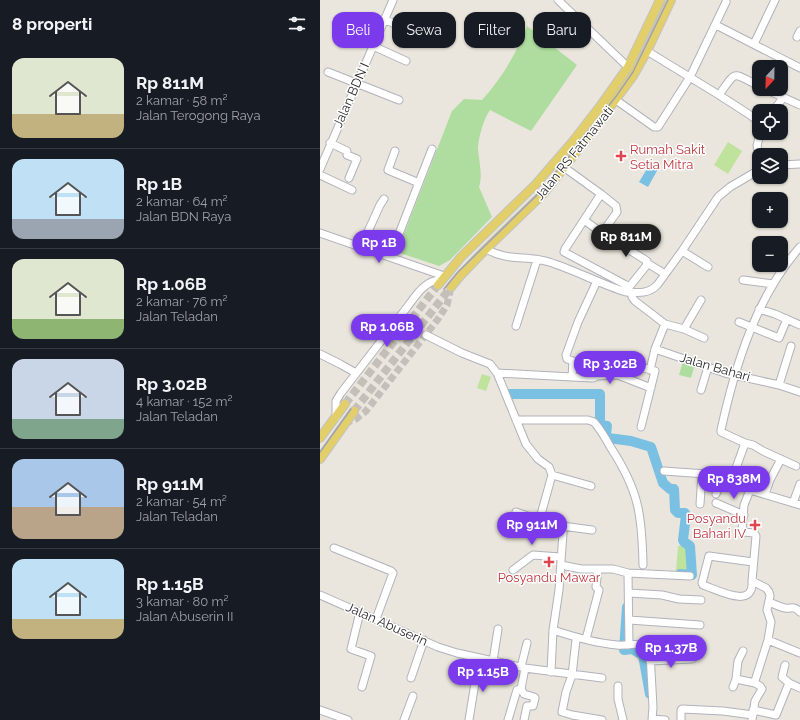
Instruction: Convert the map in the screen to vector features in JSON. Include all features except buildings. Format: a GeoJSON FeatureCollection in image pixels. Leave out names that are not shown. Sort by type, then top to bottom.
{"type":"FeatureCollection","features":[{"type":"Feature","properties":{"kind":"main road","name":"Jalan RS Fatmawati"},"geometry":{"type":"LineString","coordinates":[[451,287],[486,249],[536,201],[564,170],[633,76],[647,51],[671,0]]}},
{"type":"Feature","properties":{"kind":"main road","name":"Jalan RS Fatmawati"},"geometry":{"type":"LineString","coordinates":[[441,280],[461,257],[526,195],[552,167],[601,105],[628,67],[657,6]]}},
{"type":"Feature","properties":{"kind":"main road"},"geometry":{"type":"LineString","coordinates":[[657,6],[664,13]]}},
{"type":"Feature","properties":{"kind":"main road"},"geometry":{"type":"LineString","coordinates":[[320,438],[345,404]]}},
{"type":"Feature","properties":{"kind":"main road"},"geometry":{"type":"LineString","coordinates":[[321,453],[354,411]]}},
{"type":"Feature","properties":{"kind":"street","name":"Jalan BDN I"},"geometry":{"type":"LineString","coordinates":[[384,19],[393,0]]}},
{"type":"Feature","properties":{"kind":"street"},"geometry":{"type":"LineString","coordinates":[[558,0],[628,67]]}},
{"type":"Feature","properties":{"kind":"street"},"geometry":{"type":"LineString","coordinates":[[754,44],[775,0]]}},
{"type":"Feature","properties":{"kind":"street"},"geometry":{"type":"LineString","coordinates":[[616,100],[657,128],[690,77],[726,2]]}},
{"type":"Feature","properties":{"kind":"street"},"geometry":{"type":"LineString","coordinates":[[384,19],[392,23]]}},
{"type":"Feature","properties":{"kind":"street"},"geometry":{"type":"LineString","coordinates":[[716,25],[800,68]]}},
{"type":"Feature","properties":{"kind":"street","name":"Jalan BDN I"},"geometry":{"type":"LineString","coordinates":[[320,169],[372,48]]}},
{"type":"Feature","properties":{"kind":"street"},"geometry":{"type":"LineString","coordinates":[[378,48],[406,60]]}},
{"type":"Feature","properties":{"kind":"street"},"geometry":{"type":"LineString","coordinates":[[647,51],[752,117]]}},
{"type":"Feature","properties":{"kind":"street"},"geometry":{"type":"LineString","coordinates":[[328,72],[399,100]]}},
{"type":"Feature","properties":{"kind":"street"},"geometry":{"type":"LineString","coordinates":[[719,95],[730,78],[734,76],[738,75],[752,82]]}},
{"type":"Feature","properties":{"kind":"street"},"geometry":{"type":"LineString","coordinates":[[779,96],[800,105]]}},
{"type":"Feature","properties":{"kind":"street"},"geometry":{"type":"LineString","coordinates":[[778,104],[783,98]]}},
{"type":"Feature","properties":{"kind":"street"},"geometry":{"type":"LineString","coordinates":[[330,143],[347,151],[347,154],[357,159],[349,178]]}},
{"type":"Feature","properties":{"kind":"street"},"geometry":{"type":"LineString","coordinates":[[390,257],[432,149]]}},
{"type":"Feature","properties":{"kind":"street"},"geometry":{"type":"LineString","coordinates":[[395,151],[388,170],[419,183]]}},
{"type":"Feature","properties":{"kind":"street"},"geometry":{"type":"LineString","coordinates":[[788,165],[800,164]]}},
{"type":"Feature","properties":{"kind":"street"},"geometry":{"type":"LineString","coordinates":[[564,170],[616,206],[618,210],[602,233]]}},
{"type":"Feature","properties":{"kind":"street"},"geometry":{"type":"LineString","coordinates":[[486,249],[504,257],[548,261],[618,289],[632,292],[645,292],[654,288],[720,196],[730,187],[752,174]]}},
{"type":"Feature","properties":{"kind":"street"},"geometry":{"type":"LineString","coordinates":[[320,175],[352,190]]}},
{"type":"Feature","properties":{"kind":"street"},"geometry":{"type":"LineString","coordinates":[[584,220],[602,233],[646,259],[647,265],[631,285],[628,286],[565,253],[565,249],[584,220],[600,196]]}},
{"type":"Feature","properties":{"kind":"street"},"geometry":{"type":"LineString","coordinates":[[361,247],[384,199]]}},
{"type":"Feature","properties":{"kind":"street"},"geometry":{"type":"LineString","coordinates":[[320,233],[390,257],[441,280]]}},
{"type":"Feature","properties":{"kind":"street"},"geometry":{"type":"LineString","coordinates":[[796,466],[753,445],[723,434],[721,430],[735,375],[760,309],[773,284],[800,247]]}},
{"type":"Feature","properties":{"kind":"street"},"geometry":{"type":"LineString","coordinates":[[682,251],[708,267]]}},
{"type":"Feature","properties":{"kind":"street"},"geometry":{"type":"LineString","coordinates":[[516,326],[537,260]]}},
{"type":"Feature","properties":{"kind":"street"},"geometry":{"type":"LineString","coordinates":[[647,265],[664,275]]}},
{"type":"Feature","properties":{"kind":"street"},"geometry":{"type":"LineString","coordinates":[[336,416],[336,401],[416,295],[433,280],[441,280]]}},
{"type":"Feature","properties":{"kind":"street"},"geometry":{"type":"LineString","coordinates":[[743,280],[773,284]]}},
{"type":"Feature","properties":{"kind":"street"},"geometry":{"type":"LineString","coordinates":[[572,377],[573,361],[567,359],[566,355],[578,322],[597,281]]}},
{"type":"Feature","properties":{"kind":"street"},"geometry":{"type":"LineString","coordinates":[[632,292],[632,297],[635,301],[665,324],[684,329],[704,338]]}},
{"type":"Feature","properties":{"kind":"street"},"geometry":{"type":"LineString","coordinates":[[684,329],[701,300]]}},
{"type":"Feature","properties":{"kind":"street"},"geometry":{"type":"LineString","coordinates":[[760,309],[800,325]]}},
{"type":"Feature","properties":{"kind":"street"},"geometry":{"type":"LineString","coordinates":[[739,322],[779,338],[787,319]]}},
{"type":"Feature","properties":{"kind":"street"},"geometry":{"type":"LineString","coordinates":[[650,370],[655,349],[665,324]]}},
{"type":"Feature","properties":{"kind":"street"},"geometry":{"type":"LineString","coordinates":[[426,335],[462,353],[490,364],[497,373],[530,450],[538,459],[549,467],[552,475],[540,516],[541,519]]}},
{"type":"Feature","properties":{"kind":"street"},"geometry":{"type":"LineString","coordinates":[[779,385],[791,346]]}},
{"type":"Feature","properties":{"kind":"street","name":"Jalan Bahari"},"geometry":{"type":"LineString","coordinates":[[655,349],[708,367],[779,385],[800,392]]}},
{"type":"Feature","properties":{"kind":"street"},"geometry":{"type":"LineString","coordinates":[[320,354],[356,373]]}},
{"type":"Feature","properties":{"kind":"street"},"geometry":{"type":"LineString","coordinates":[[633,365],[655,371],[641,427]]}},
{"type":"Feature","properties":{"kind":"street"},"geometry":{"type":"LineString","coordinates":[[701,390],[708,367]]}},
{"type":"Feature","properties":{"kind":"street"},"geometry":{"type":"LineString","coordinates":[[497,373],[593,378],[597,376],[618,376],[636,379],[651,388]]}},
{"type":"Feature","properties":{"kind":"street"},"geometry":{"type":"LineString","coordinates":[[516,420],[588,420],[594,422],[628,476],[635,492],[642,522],[643,565]]}},
{"type":"Feature","properties":{"kind":"street"},"geometry":{"type":"LineString","coordinates":[[731,482],[745,443]]}},
{"type":"Feature","properties":{"kind":"street"},"geometry":{"type":"LineString","coordinates":[[765,494],[770,480],[781,459]]}},
{"type":"Feature","properties":{"kind":"street"},"geometry":{"type":"LineString","coordinates":[[664,471],[702,474],[722,479],[750,490],[797,504],[800,484]]}},
{"type":"Feature","properties":{"kind":"street"},"geometry":{"type":"LineString","coordinates":[[700,504],[702,474]]}},
{"type":"Feature","properties":{"kind":"street"},"geometry":{"type":"LineString","coordinates":[[552,475],[591,486]]}},
{"type":"Feature","properties":{"kind":"street"},"geometry":{"type":"LineString","coordinates":[[716,494],[722,479]]}},
{"type":"Feature","properties":{"kind":"street"},"geometry":{"type":"LineString","coordinates":[[750,490],[745,502],[742,531],[754,533],[756,536],[752,591],[749,595],[743,597],[732,595],[702,584],[709,556],[753,562]]}},
{"type":"Feature","properties":{"kind":"street"},"geometry":{"type":"LineString","coordinates":[[716,503],[744,515]]}},
{"type":"Feature","properties":{"kind":"street"},"geometry":{"type":"LineString","coordinates":[[516,512],[562,526],[592,530]]}},
{"type":"Feature","properties":{"kind":"street"},"geometry":{"type":"LineString","coordinates":[[551,672],[553,630],[561,565],[560,557],[563,534],[562,526]]}},
{"type":"Feature","properties":{"kind":"street"},"geometry":{"type":"LineString","coordinates":[[334,548],[393,573],[376,619]]}},
{"type":"Feature","properties":{"kind":"street"},"geometry":{"type":"LineString","coordinates":[[513,570],[533,555],[560,557]]}},
{"type":"Feature","properties":{"kind":"street"},"geometry":{"type":"LineString","coordinates":[[561,565],[581,569],[612,569],[626,572],[690,576]]}},
{"type":"Feature","properties":{"kind":"street"},"geometry":{"type":"LineString","coordinates":[[586,639],[599,590],[596,587],[598,569]]}},
{"type":"Feature","properties":{"kind":"street"},"geometry":{"type":"LineString","coordinates":[[626,572],[629,593],[627,645]]}},
{"type":"Feature","properties":{"kind":"street"},"geometry":{"type":"LineString","coordinates":[[752,581],[768,590],[770,596],[767,610],[771,622],[768,640],[755,683]]}},
{"type":"Feature","properties":{"kind":"street"},"geometry":{"type":"LineString","coordinates":[[629,593],[702,600]]}},
{"type":"Feature","properties":{"kind":"street","name":"Jalan Abuserin"},"geometry":{"type":"LineString","coordinates":[[320,595],[447,650],[523,668],[602,678]]}},
{"type":"Feature","properties":{"kind":"street"},"geometry":{"type":"LineString","coordinates":[[769,602],[785,608],[792,607],[798,609],[800,612]]}},
{"type":"Feature","properties":{"kind":"street"},"geometry":{"type":"LineString","coordinates":[[360,612],[351,650],[354,655],[371,656],[362,687]]}},
{"type":"Feature","properties":{"kind":"street"},"geometry":{"type":"LineString","coordinates":[[629,620],[700,624]]}},
{"type":"Feature","properties":{"kind":"street"},"geometry":{"type":"LineString","coordinates":[[493,661],[498,629]]}},
{"type":"Feature","properties":{"kind":"street"},"geometry":{"type":"LineString","coordinates":[[553,630],[599,642],[627,645],[637,644],[646,646],[650,650],[653,707],[652,720],[665,720]]}},
{"type":"Feature","properties":{"kind":"street"},"geometry":{"type":"LineString","coordinates":[[411,678],[424,640]]}},
{"type":"Feature","properties":{"kind":"street"},"geometry":{"type":"LineString","coordinates":[[576,640],[572,675],[562,710],[564,717],[602,720]]}},
{"type":"Feature","properties":{"kind":"street"},"geometry":{"type":"LineString","coordinates":[[768,640],[800,653]]}},
{"type":"Feature","properties":{"kind":"street"},"geometry":{"type":"LineString","coordinates":[[524,720],[527,706],[532,706],[535,698],[524,694],[521,689],[527,643]]}},
{"type":"Feature","properties":{"kind":"street"},"geometry":{"type":"LineString","coordinates":[[733,687],[736,678],[738,661],[743,651]]}},
{"type":"Feature","properties":{"kind":"street"},"geometry":{"type":"LineString","coordinates":[[469,720],[479,658]]}},
{"type":"Feature","properties":{"kind":"street"},"geometry":{"type":"LineString","coordinates":[[650,661],[692,659]]}},
{"type":"Feature","properties":{"kind":"street"},"geometry":{"type":"LineString","coordinates":[[785,665],[782,677],[789,683],[800,688]]}},
{"type":"Feature","properties":{"kind":"street"},"geometry":{"type":"LineString","coordinates":[[736,678],[755,683],[762,689],[755,701],[753,715]]}},
{"type":"Feature","properties":{"kind":"street"},"geometry":{"type":"LineString","coordinates":[[681,720],[682,709],[728,711],[753,715],[775,716],[789,683]]}},
{"type":"Feature","properties":{"kind":"street"},"geometry":{"type":"LineString","coordinates":[[618,686],[618,699],[622,720]]}},
{"type":"Feature","properties":{"kind":"street"},"geometry":{"type":"LineString","coordinates":[[508,720],[517,690],[521,689]]}},
{"type":"Feature","properties":{"kind":"street"},"geometry":{"type":"LineString","coordinates":[[404,720],[413,696]]}},
{"type":"Feature","properties":{"kind":"street"},"geometry":{"type":"LineString","coordinates":[[320,710],[328,716],[348,720]]}},
{"type":"Feature","properties":{"kind":"green space"},"geometry":{"type":"Polygon","coordinates":[[[527,26],[533,31],[533,48],[555,48],[577,65],[531,131],[490,110],[482,129],[478,149],[481,173],[479,187],[492,217],[450,260],[439,266],[397,252],[452,111],[464,99],[482,100],[496,83],[517,48],[525,48],[525,30],[527,26]]]}},
{"type":"Feature","properties":{"kind":"green space"},"geometry":{"type":"Polygon","coordinates":[[[728,142],[742,151],[728,174],[714,165],[728,142]]]}},
{"type":"Feature","properties":{"kind":"green space"},"geometry":{"type":"Polygon","coordinates":[[[683,361],[695,364],[691,378],[679,375],[683,361]]]}},
{"type":"Feature","properties":{"kind":"green space"},"geometry":{"type":"Polygon","coordinates":[[[482,374],[491,377],[486,391],[477,388],[482,374]]]}},
{"type":"Feature","properties":{"kind":"green space"},"geometry":{"type":"Polygon","coordinates":[[[678,546],[688,546],[687,572],[676,571],[678,546]]]}},
{"type":"Feature","properties":{"kind":"water"},"geometry":{"type":"Polygon","coordinates":[[[650,164],[658,169],[648,187],[639,182],[650,164]]]}},
{"type":"Feature","properties":{"kind":"waterway"},"geometry":{"type":"LineString","coordinates":[[508,394],[600,394],[600,425],[607,426],[606,434],[608,438],[631,441],[651,447],[663,483],[670,489],[674,489],[675,510],[678,513],[685,513],[686,515],[683,540],[690,546],[692,575],[680,574]]}},
{"type":"Feature","properties":{"kind":"waterway"},"geometry":{"type":"LineString","coordinates":[[627,607],[624,650],[632,649],[643,655],[650,694]]}},
{"type":"Feature","properties":{"kind":"tunnel"},"geometry":{"type":"LineString","coordinates":[[345,404],[438,285]]}},
{"type":"Feature","properties":{"kind":"tunnel"},"geometry":{"type":"LineString","coordinates":[[345,423],[356,419],[366,411],[438,319],[447,305],[451,287]]}},
{"type":"Feature","properties":{"kind":"tunnel"},"geometry":{"type":"LineString","coordinates":[[354,411],[451,287]]}},
{"type":"Feature","properties":{"kind":"railway"},"geometry":{"type":"LineString","coordinates":[[444,289],[458,272],[536,196],[617,95],[633,72],[668,0]]}},
{"type":"Feature","properties":{"kind":"railway"},"geometry":{"type":"LineString","coordinates":[[320,452],[351,409]]}},
{"type":"Feature","properties":{"kind":"place","name":"Rumah Sakit Setia Mitra"},"geometry":{"type":"Point","coordinates":[621,156]}},
{"type":"Feature","properties":{"kind":"place","name":"Posyandu Bahari IV"},"geometry":{"type":"Point","coordinates":[755,525]}},
{"type":"Feature","properties":{"kind":"place","name":"Posyandu Mawar"},"geometry":{"type":"Point","coordinates":[549,562]}}]}
